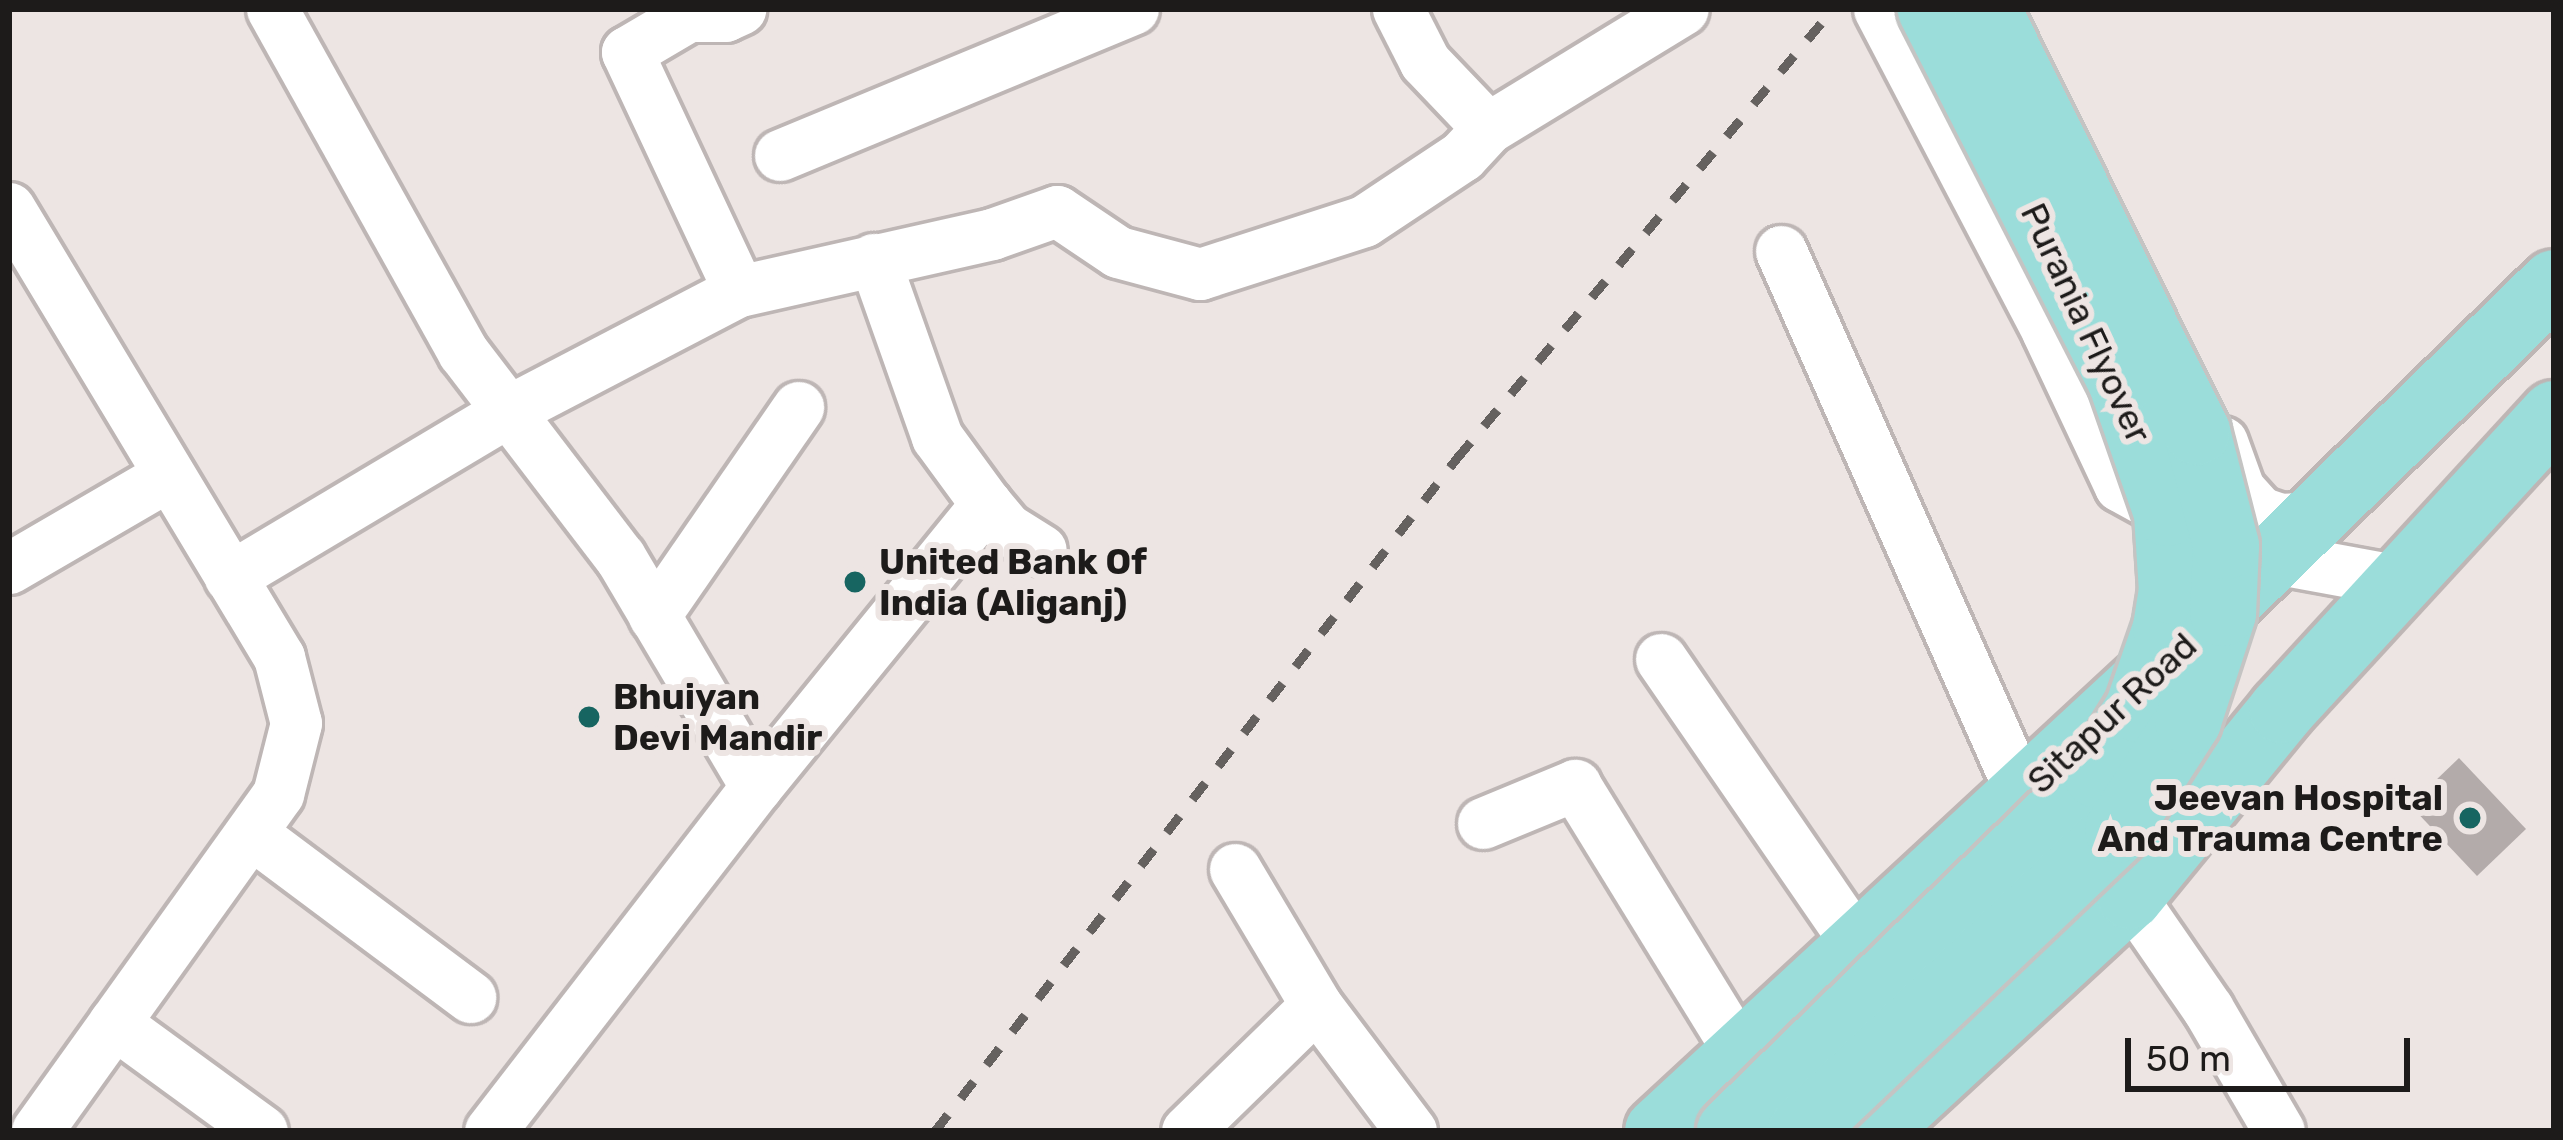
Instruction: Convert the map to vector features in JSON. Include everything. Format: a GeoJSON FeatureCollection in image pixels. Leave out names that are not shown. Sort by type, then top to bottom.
{"type":"FeatureCollection","features":[{"type":"Feature","properties":{"kind":"main road","name":"Purania Flyover"},"geometry":{"type":"LineString","coordinates":[[1730,1131],[2098,775],[2138,709],[2166,628],[2172,591],[2168,512],[2121,381],[1931,9]]}},
{"type":"Feature","properties":{"kind":"main road","name":"Purania Flyover"},"geometry":{"type":"LineString","coordinates":[[1801,1131],[2117,830],[2188,721],[2211,665],[2223,613],[2226,546],[2197,432],[1987,9]]}},
{"type":"Feature","properties":{"kind":"main road","name":"Sitapur Road"},"geometry":{"type":"LineString","coordinates":[[1658,1131],[2023,796],[2554,283]]}},
{"type":"Feature","properties":{"kind":"main road"},"geometry":{"type":"LineString","coordinates":[[1875,1131],[2130,896],[2282,710],[2554,414]]}},
{"type":"Feature","properties":{"kind":"street"},"geometry":{"type":"LineString","coordinates":[[272,9],[463,352],[620,557],[755,787]]}},
{"type":"Feature","properties":{"kind":"street"},"geometry":{"type":"LineString","coordinates":[[740,9],[725,16],[686,13],[627,52],[740,291]]}},
{"type":"Feature","properties":{"kind":"street"},"geometry":{"type":"LineString","coordinates":[[780,155],[1063,43],[1133,9]]}},
{"type":"Feature","properties":{"kind":"street"},"geometry":{"type":"LineString","coordinates":[[1398,9],[1425,62],[1488,128]]}},
{"type":"Feature","properties":{"kind":"street"},"geometry":{"type":"LineString","coordinates":[[230,577],[508,411],[740,291],[992,234],[1057,211],[1118,252],[1200,274],[1364,221],[1462,156],[1488,128],[1683,9]]}},
{"type":"Feature","properties":{"kind":"street"},"geometry":{"type":"LineString","coordinates":[[1880,9],[2047,331],[2120,486],[2243,553],[2399,580]]}},
{"type":"Feature","properties":{"kind":"street"},"geometry":{"type":"LineString","coordinates":[[2001,9],[2158,297],[2245,497],[2260,512],[2291,519],[2335,497]]}},
{"type":"Feature","properties":{"kind":"street"},"geometry":{"type":"LineString","coordinates":[[9,208],[279,657],[296,723],[278,794],[37,1131]]}},
{"type":"Feature","properties":{"kind":"street"},"geometry":{"type":"LineString","coordinates":[[1781,250],[2023,796]]}},
{"type":"Feature","properties":{"kind":"street"},"geometry":{"type":"LineString","coordinates":[[874,259],[938,437],[1006,528],[1040,550]]}},
{"type":"Feature","properties":{"kind":"street"},"geometry":{"type":"LineString","coordinates":[[654,616],[797,406]]}},
{"type":"Feature","properties":{"kind":"street"},"geometry":{"type":"LineString","coordinates":[[9,568],[169,475]]}},
{"type":"Feature","properties":{"kind":"street"},"geometry":{"type":"LineString","coordinates":[[490,1131],[755,787],[986,504]]}},
{"type":"Feature","properties":{"kind":"street"},"geometry":{"type":"LineString","coordinates":[[1661,659],[1857,944]]}},
{"type":"Feature","properties":{"kind":"street"},"geometry":{"type":"LineString","coordinates":[[1483,823],[1575,785],[1739,1052]]}},
{"type":"Feature","properties":{"kind":"street"},"geometry":{"type":"LineString","coordinates":[[251,833],[470,997]]}},
{"type":"Feature","properties":{"kind":"street"},"geometry":{"type":"LineString","coordinates":[[1234,868],[1316,1005],[1411,1131]]}},
{"type":"Feature","properties":{"kind":"street"},"geometry":{"type":"LineString","coordinates":[[2130,896],[2207,1009],[2279,1131]]}},
{"type":"Feature","properties":{"kind":"street"},"geometry":{"type":"LineString","coordinates":[[1186,1131],[1316,1005]]}},
{"type":"Feature","properties":{"kind":"street"},"geometry":{"type":"LineString","coordinates":[[114,1023],[262,1131]]}},
{"type":"Feature","properties":{"kind":"building"},"geometry":{"type":"Polygon","coordinates":[[[2459,758],[2526,829],[2477,876],[2410,805],[2459,758]]]}},
{"type":"Feature","properties":{"kind":"railway"},"geometry":{"type":"LineString","coordinates":[[935,1131],[1457,458],[1833,9]]}},
{"type":"Feature","properties":{"kind":"place","name":"United Bank Of India (Aliganj)"},"geometry":{"type":"Point","coordinates":[855,582]}},
{"type":"Feature","properties":{"kind":"place","name":"Bhuiyan Devi Mandir"},"geometry":{"type":"Point","coordinates":[589,717]}},
{"type":"Feature","properties":{"kind":"place","name":"Jeevan Hospital And Trauma Centre"},"geometry":{"type":"Point","coordinates":[2470,818]}}]}
